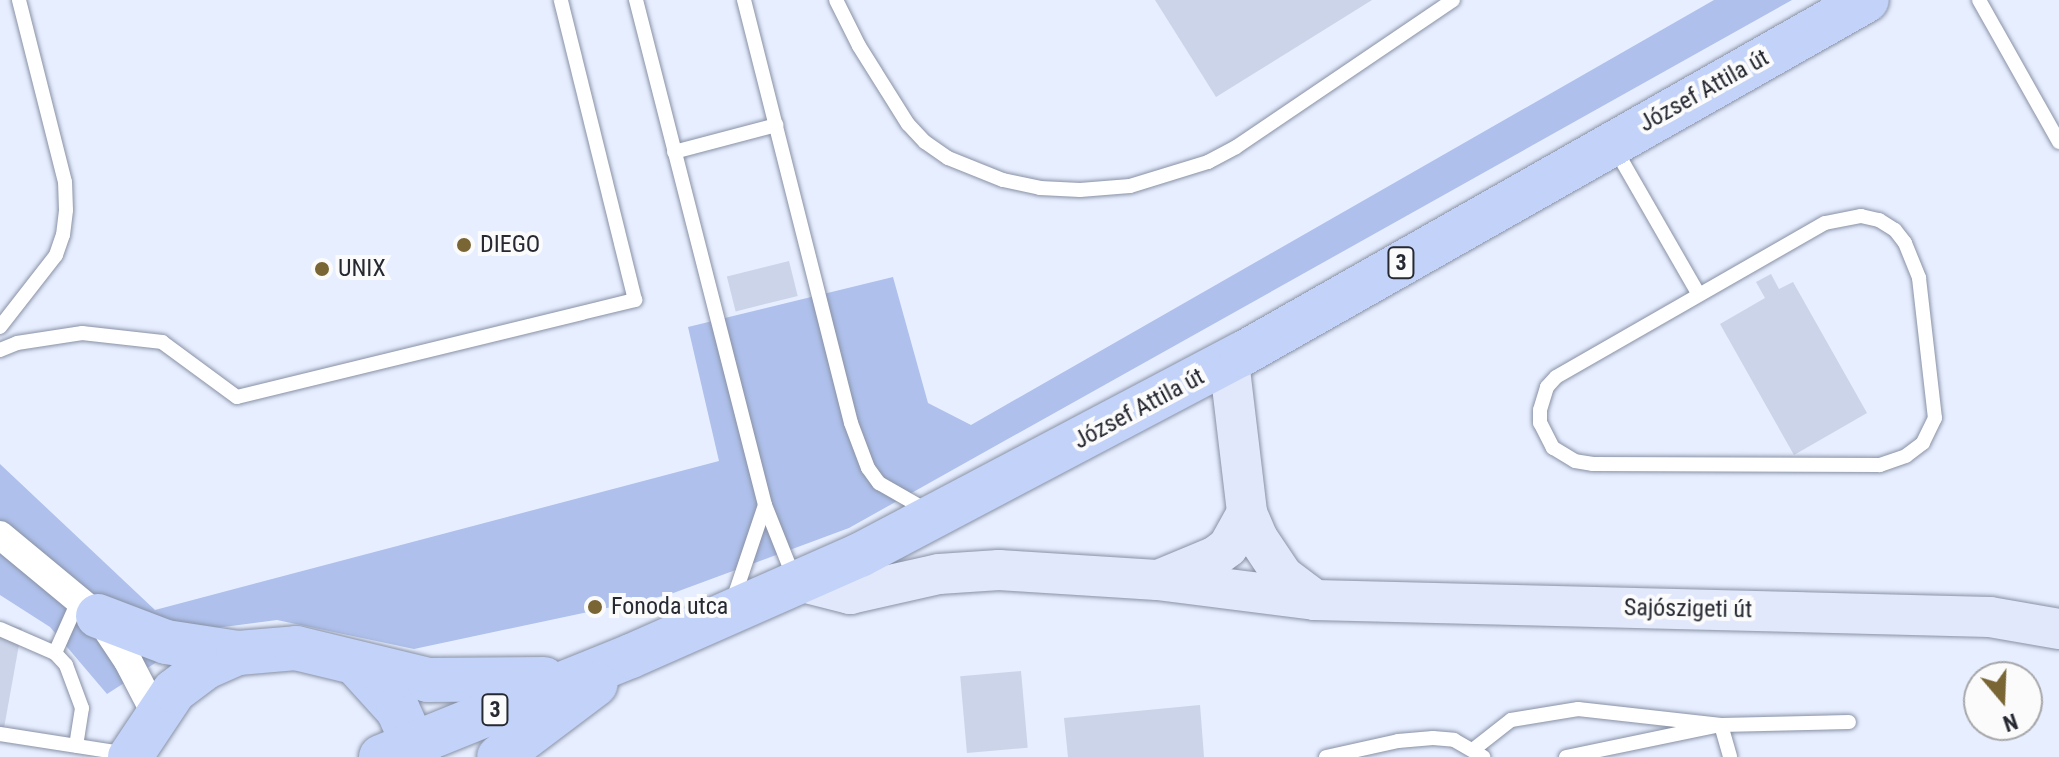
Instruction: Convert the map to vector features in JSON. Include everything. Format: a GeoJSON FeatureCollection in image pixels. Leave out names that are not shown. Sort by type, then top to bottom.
{"type":"FeatureCollection","features":[{"type":"Feature","properties":{"kind":"main road","name":"József Attila út"},"geometry":{"type":"LineString","coordinates":[[405,752],[799,583],[936,515],[1229,361],[1867,0]]}},
{"type":"Feature","properties":{"kind":"main road"},"geometry":{"type":"LineString","coordinates":[[1229,361],[1247,513],[1257,537],[1283,576],[1315,600]]}},
{"type":"Feature","properties":{"kind":"main road"},"geometry":{"type":"LineString","coordinates":[[1157,580],[1216,556],[1228,547],[1247,513]]}},
{"type":"Feature","properties":{"kind":"main road","name":"Sajószigeti út"},"geometry":{"type":"LineString","coordinates":[[799,583],[850,594],[916,579],[976,571],[1157,580],[1315,600],[1990,617],[2059,629]]}},
{"type":"Feature","properties":{"kind":"main road"},"geometry":{"type":"LineString","coordinates":[[88,608],[166,642],[238,653],[296,648],[358,666],[428,680],[575,678]]}},
{"type":"Feature","properties":{"kind":"main road"},"geometry":{"type":"LineString","coordinates":[[140,744],[174,691],[204,668],[238,653]]}},
{"type":"Feature","properties":{"kind":"main road"},"geometry":{"type":"LineString","coordinates":[[499,757],[631,656]]}},
{"type":"Feature","properties":{"kind":"main road"},"geometry":{"type":"LineString","coordinates":[[358,666],[398,710],[405,752]]}},
{"type":"Feature","properties":{"kind":"street"},"geometry":{"type":"LineString","coordinates":[[0,535],[88,608],[128,661],[140,744]]}},
{"type":"Feature","properties":{"kind":"lane"},"geometry":{"type":"LineString","coordinates":[[0,327],[56,255],[63,235],[66,210],[65,182],[19,0]]}},
{"type":"Feature","properties":{"kind":"lane"},"geometry":{"type":"LineString","coordinates":[[0,350],[17,343],[82,333],[162,342],[237,397],[635,300],[561,0]]}},
{"type":"Feature","properties":{"kind":"lane"},"geometry":{"type":"LineString","coordinates":[[636,0],[765,505],[799,583]]}},
{"type":"Feature","properties":{"kind":"lane"},"geometry":{"type":"LineString","coordinates":[[744,0],[851,423],[868,468],[879,483],[896,496],[936,515]]}},
{"type":"Feature","properties":{"kind":"lane"},"geometry":{"type":"LineString","coordinates":[[836,0],[875,72],[908,124],[925,142],[948,158],[1003,180],[1040,188],[1080,190],[1130,186],[1208,162],[1236,147],[1453,0]]}},
{"type":"Feature","properties":{"kind":"lane"},"geometry":{"type":"LineString","coordinates":[[1979,0],[2059,142]]}},
{"type":"Feature","properties":{"kind":"lane"},"geometry":{"type":"LineString","coordinates":[[674,152],[776,125]]}},
{"type":"Feature","properties":{"kind":"lane"},"geometry":{"type":"LineString","coordinates":[[1611,143],[1698,293]]}},
{"type":"Feature","properties":{"kind":"lane"},"geometry":{"type":"LineString","coordinates":[[1861,216],[1879,220],[1895,230],[1905,243],[1919,278],[1935,399],[1931,431],[1906,456],[1880,465],[1593,464],[1575,461],[1553,448],[1540,423],[1540,410],[1542,397],[1556,377],[1698,293],[1825,223],[1861,216]]}},
{"type":"Feature","properties":{"kind":"lane"},"geometry":{"type":"LineString","coordinates":[[728,614],[765,505]]}},
{"type":"Feature","properties":{"kind":"lane"},"geometry":{"type":"LineString","coordinates":[[55,653],[88,608]]}},
{"type":"Feature","properties":{"kind":"lane"},"geometry":{"type":"LineString","coordinates":[[0,629],[55,653],[66,665],[82,708],[76,746]]}},
{"type":"Feature","properties":{"kind":"lane"},"geometry":{"type":"LineString","coordinates":[[1326,757],[1398,741],[1433,738],[1454,740],[1479,753],[1511,720],[1578,709],[1721,725],[1849,722]]}},
{"type":"Feature","properties":{"kind":"lane"},"geometry":{"type":"LineString","coordinates":[[1566,757],[1721,725]]}},
{"type":"Feature","properties":{"kind":"lane"},"geometry":{"type":"LineString","coordinates":[[1721,725],[1730,757]]}},
{"type":"Feature","properties":{"kind":"lane"},"geometry":{"type":"LineString","coordinates":[[0,734],[76,746],[140,744]]}},
{"type":"Feature","properties":{"kind":"lane"},"geometry":{"type":"LineString","coordinates":[[1398,741],[1402,757]]}},
{"type":"Feature","properties":{"kind":"shaded area"},"geometry":{"type":"Polygon","coordinates":[[[1714,0],[1792,0],[849,528],[668,595],[414,649],[277,620],[208,629],[107,694],[50,627],[0,595],[0,464],[155,610],[719,461],[688,327],[893,277],[928,403],[971,425],[1714,0]]]}},
{"type":"Feature","properties":{"kind":"building"},"geometry":{"type":"Polygon","coordinates":[[[1155,0],[1372,0],[1216,97],[1155,0]]]}},
{"type":"Feature","properties":{"kind":"building"},"geometry":{"type":"Polygon","coordinates":[[[789,261],[798,296],[736,311],[727,276],[789,261]]]}},
{"type":"Feature","properties":{"kind":"building"},"geometry":{"type":"Polygon","coordinates":[[[1771,274],[1779,289],[1793,282],[1867,413],[1794,455],[1720,324],[1765,298],[1756,282],[1771,274]]]}},
{"type":"Feature","properties":{"kind":"building"},"geometry":{"type":"Polygon","coordinates":[[[0,623],[22,628],[4,728],[0,727],[0,623]]]}},
{"type":"Feature","properties":{"kind":"building"},"geometry":{"type":"Polygon","coordinates":[[[1021,671],[1028,748],[967,753],[960,676],[1021,671]]]}},
{"type":"Feature","properties":{"kind":"building"},"geometry":{"type":"Polygon","coordinates":[[[1200,705],[1204,757],[1068,757],[1064,718],[1200,705]]]}},
{"type":"Feature","properties":{"kind":"place","name":"DIEGO"},"geometry":{"type":"Point","coordinates":[464,245]}},
{"type":"Feature","properties":{"kind":"place","name":"UNIX"},"geometry":{"type":"Point","coordinates":[322,269]}},
{"type":"Feature","properties":{"kind":"place","name":"Fonoda utca"},"geometry":{"type":"Point","coordinates":[595,607]}}]}
